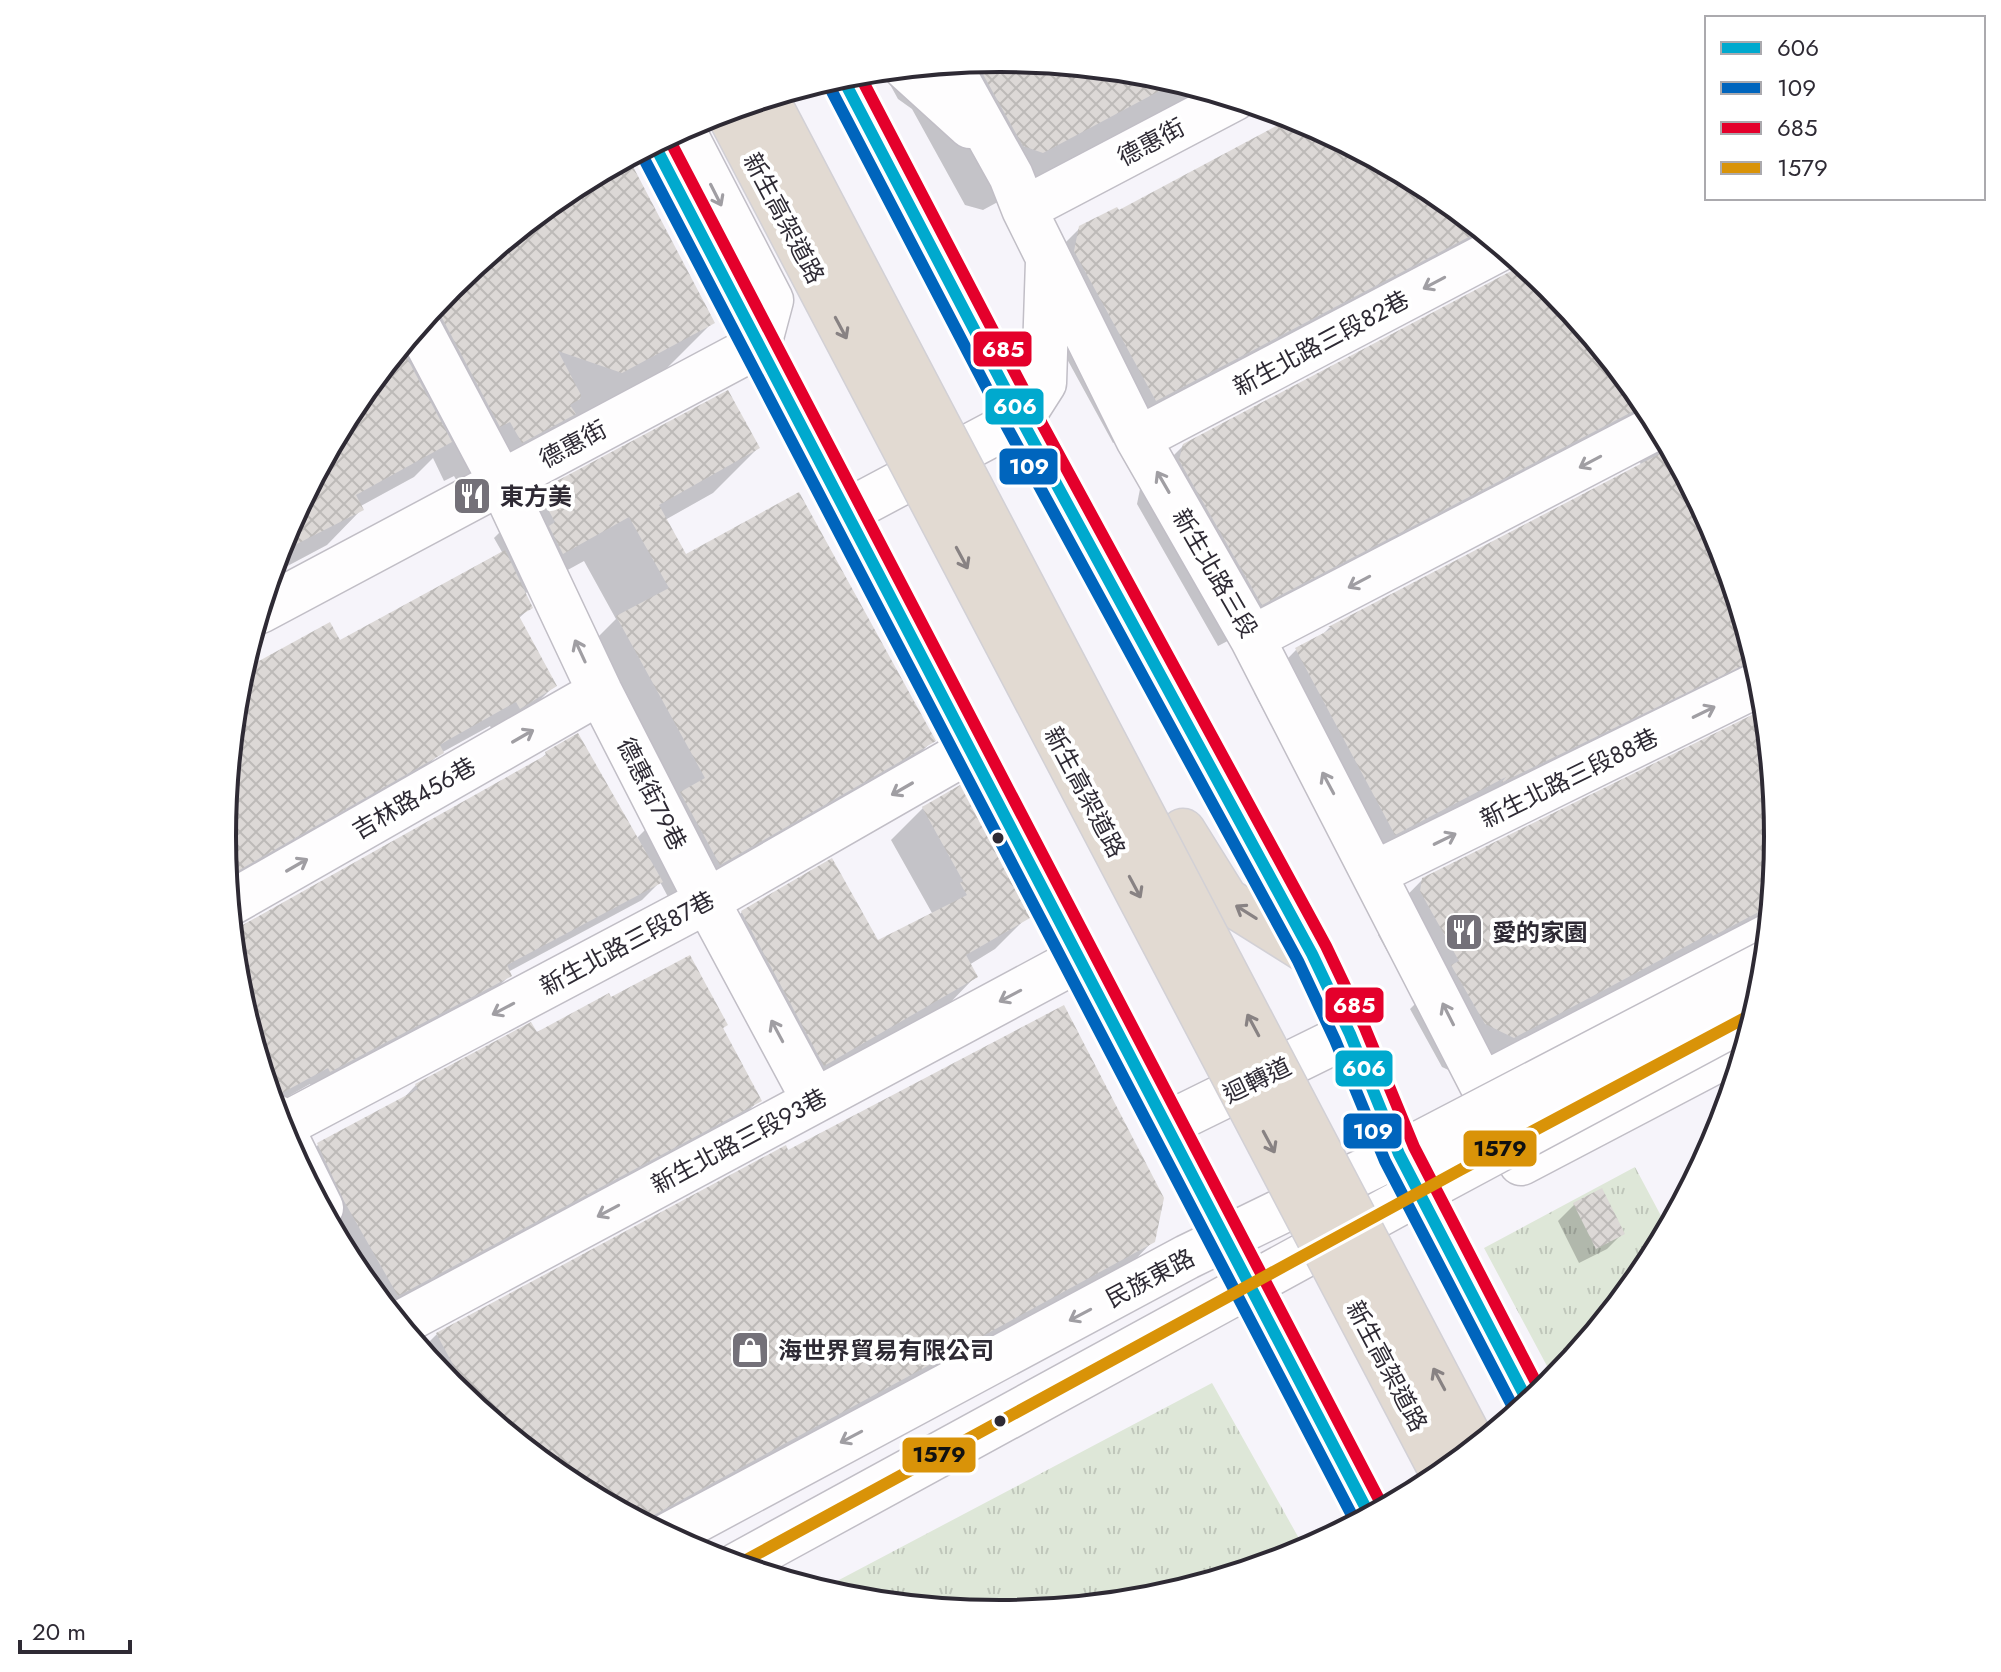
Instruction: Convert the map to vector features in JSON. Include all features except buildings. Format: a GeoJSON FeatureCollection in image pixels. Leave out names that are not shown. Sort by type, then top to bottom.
{"type":"FeatureCollection","features":[{"type":"Feature","properties":{"kind":"highway"},"geometry":{"type":"LineString","coordinates":[[791,102],[1183,831],[1226,900],[1312,954]]}},
{"type":"Feature","properties":{"kind":"highway","name":"新生高架道路"},"geometry":{"type":"LineString","coordinates":[[771,108],[1470,1439]]}},
{"type":"Feature","properties":{"kind":"highway","name":"新生高架道路"},"geometry":{"type":"LineString","coordinates":[[733,121],[1437,1463]]}},
{"type":"Feature","properties":{"kind":"street","name":"新生北路三段"},"geometry":{"type":"LineString","coordinates":[[954,74],[998,152],[1138,439],[1252,638],[1482,1085],[1757,942]]}},
{"type":"Feature","properties":{"kind":"street"},"geometry":{"type":"LineString","coordinates":[[916,77],[998,152]]}},
{"type":"Feature","properties":{"kind":"street"},"geometry":{"type":"LineString","coordinates":[[848,88],[1021,419],[1312,954],[1350,1034],[1399,1154],[1523,1392]]}},
{"type":"Feature","properties":{"kind":"street","name":"德惠街"},"geometry":{"type":"LineString","coordinates":[[1024,209],[1221,105]]}},
{"type":"Feature","properties":{"kind":"street"},"geometry":{"type":"LineString","coordinates":[[688,139],[771,300],[759,345]]}},
{"type":"Feature","properties":{"kind":"street"},"geometry":{"type":"LineString","coordinates":[[659,153],[1365,1507]]}},
{"type":"Feature","properties":{"kind":"street","name":"新生北路三段82巷"},"geometry":{"type":"LineString","coordinates":[[1138,439],[1493,252]]}},
{"type":"Feature","properties":{"kind":"street"},"geometry":{"type":"LineString","coordinates":[[846,512],[1021,419],[1044,383],[1048,254]]}},
{"type":"Feature","properties":{"kind":"street","name":"德惠街79巷"},"geometry":{"type":"LineString","coordinates":[[423,336],[501,482],[600,692],[814,1100]]}},
{"type":"Feature","properties":{"kind":"street","name":"德惠街"},"geometry":{"type":"LineString","coordinates":[[273,604],[759,345]]}},
{"type":"Feature","properties":{"kind":"street"},"geometry":{"type":"LineString","coordinates":[[1252,638],[1648,432]]}},
{"type":"Feature","properties":{"kind":"street","name":"新生北路三段88巷"},"geometry":{"type":"LineString","coordinates":[[1375,873],[1750,688]]}},
{"type":"Feature","properties":{"kind":"street","name":"吉林路456巷"},"geometry":{"type":"LineString","coordinates":[[239,898],[600,692]]}},
{"type":"Feature","properties":{"kind":"street","name":"新生北路三段87巷"},"geometry":{"type":"LineString","coordinates":[[291,1117],[707,901],[970,750]]}},
{"type":"Feature","properties":{"kind":"street","name":"新生北路三段93巷"},"geometry":{"type":"LineString","coordinates":[[409,1319],[1079,959]]}},
{"type":"Feature","properties":{"kind":"street","name":"民族東路"},"geometry":{"type":"LineString","coordinates":[[680,1529],[1226,1238],[1399,1154],[1752,970]]}},
{"type":"Feature","properties":{"kind":"street"},"geometry":{"type":"LineString","coordinates":[[751,1557],[1741,1020]]}},
{"type":"Feature","properties":{"kind":"street","name":"迴轉道"},"geometry":{"type":"LineString","coordinates":[[1165,1125],[1350,1034]]}},
{"type":"Feature","properties":{"kind":"street"},"geometry":{"type":"LineString","coordinates":[[1521,1163],[1733,1052]]}},
{"type":"Feature","properties":{"kind":"green space"},"geometry":{"type":"Polygon","coordinates":[[[1635,1167],[1662,1218],[1607,1301],[1548,1368],[1484,1248],[1635,1167]]]}},
{"type":"Feature","properties":{"kind":"green space"},"geometry":{"type":"Polygon","coordinates":[[[1212,1383],[1299,1539],[1198,1574],[1150,1585],[1050,1598],[951,1598],[836,1582],[1212,1383]]]}},
{"type":"Feature","properties":{"kind":"green space"},"geometry":{"type":"Polygon","coordinates":[[[1137,1577],[1152,1585],[1150,1585],[1112,1591],[1137,1577]]]}},
{"type":"Feature","properties":{"kind":"transit line","name":"685"},"geometry":{"type":"LineString","coordinates":[[865,85],[1035,411],[1326,946],[1365,1028],[1414,1147],[1535,1381]]}},
{"type":"Feature","properties":{"kind":"transit line","name":"606"},"geometry":{"type":"LineString","coordinates":[[848,88],[1021,419],[1312,954],[1350,1034],[1399,1154],[1523,1393]]}},
{"type":"Feature","properties":{"kind":"transit line","name":"109"},"geometry":{"type":"LineString","coordinates":[[832,91],[1007,427],[1298,961],[1335,1040],[1385,1161],[1511,1403]]}},
{"type":"Feature","properties":{"kind":"transit line","name":"685"},"geometry":{"type":"LineString","coordinates":[[673,146],[1379,1500]]}},
{"type":"Feature","properties":{"kind":"transit line","name":"606"},"geometry":{"type":"LineString","coordinates":[[659,153],[1365,1507]]}},
{"type":"Feature","properties":{"kind":"transit line","name":"109"},"geometry":{"type":"LineString","coordinates":[[645,160],[1351,1514]]}},
{"type":"Feature","properties":{"kind":"transit line","name":"1579"},"geometry":{"type":"LineString","coordinates":[[751,1557],[1741,1020]]}},
{"type":"Feature","properties":{"kind":"place","name":"東方美"},"geometry":{"type":"Point","coordinates":[472,496]}},
{"type":"Feature","properties":{"kind":"place","name":"愛的家園"},"geometry":{"type":"Point","coordinates":[1464,932]}},
{"type":"Feature","properties":{"kind":"place","name":"海世界貿易有限公司"},"geometry":{"type":"Point","coordinates":[750,1350]}}]}
